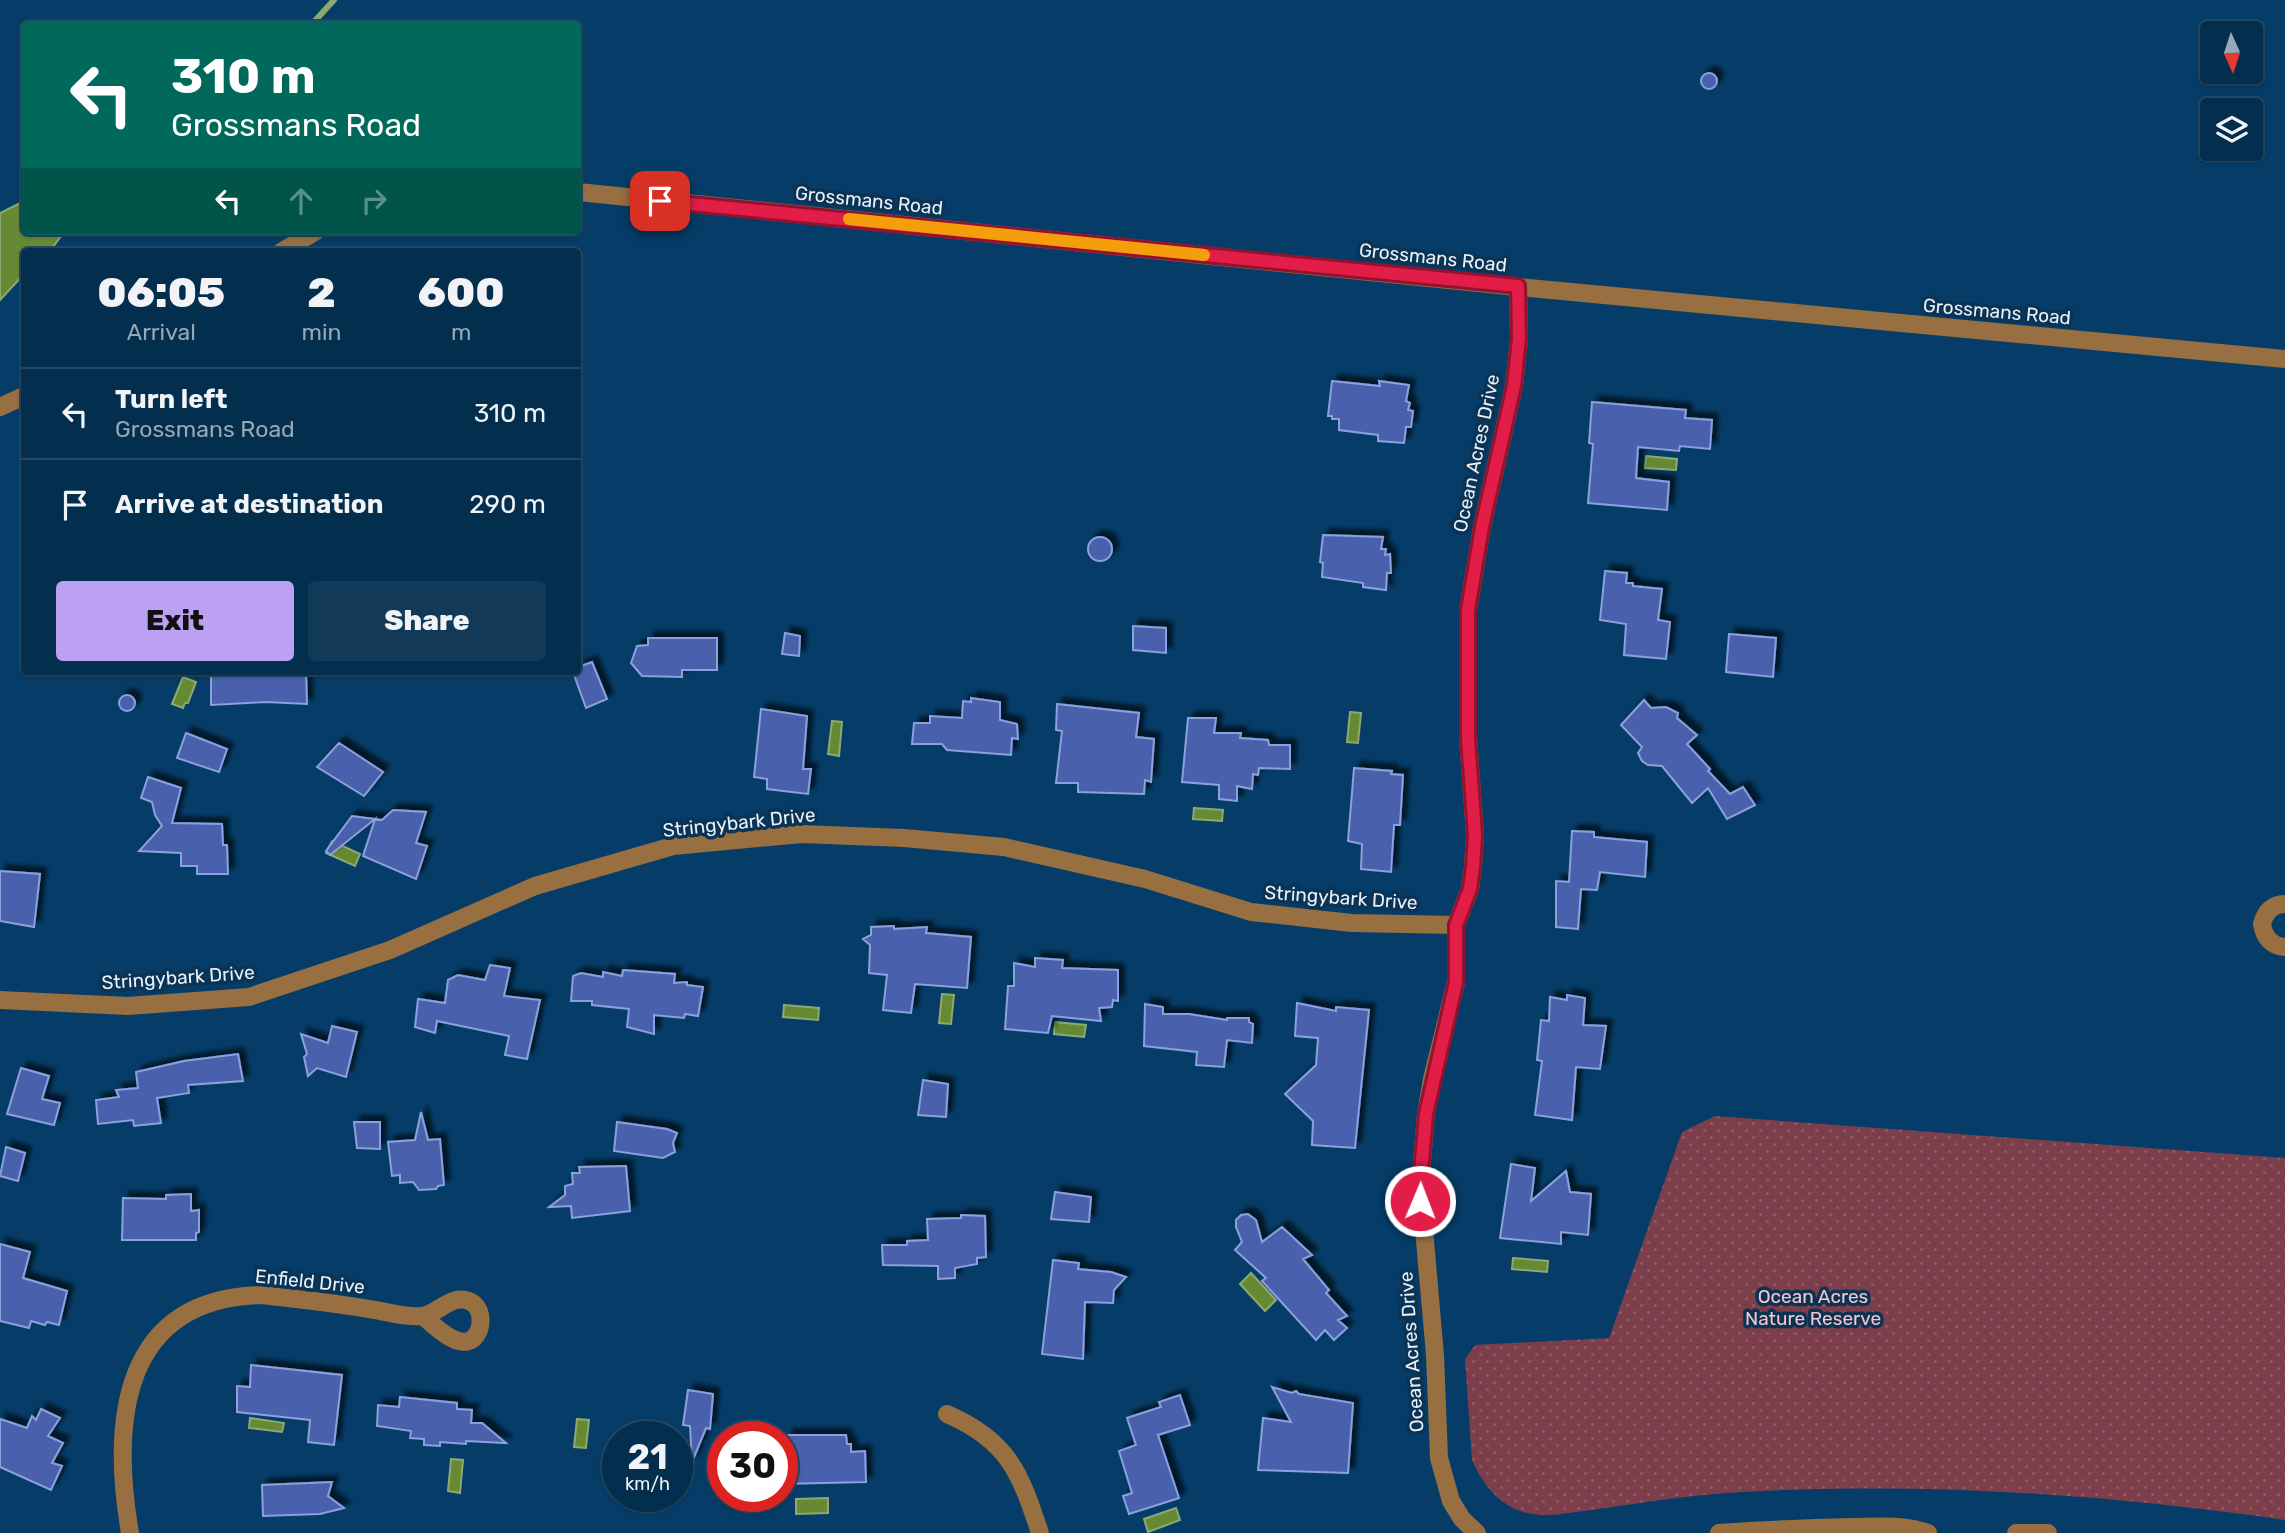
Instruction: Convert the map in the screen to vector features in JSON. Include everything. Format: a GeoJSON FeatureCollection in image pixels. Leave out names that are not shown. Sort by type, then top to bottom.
{"type":"FeatureCollection","features":[{"type":"Feature","properties":{"kind":"street","name":"Grossmans Road"},"geometry":{"type":"LineString","coordinates":[[581,192],[2285,359]]}},
{"type":"Feature","properties":{"kind":"street"},"geometry":{"type":"LineString","coordinates":[[288,248],[309,235]]}},
{"type":"Feature","properties":{"kind":"street","name":"Ocean Acres Drive"},"geometry":{"type":"LineString","coordinates":[[1473,1532],[1451,1501],[1439,1458],[1435,1355],[1420,1184],[1432,1079],[1456,982],[1456,925],[1470,889],[1475,835],[1468,738],[1468,610],[1482,527],[1514,386],[1519,339],[1518,286]]}},
{"type":"Feature","properties":{"kind":"street"},"geometry":{"type":"LineString","coordinates":[[0,407],[21,397]]}},
{"type":"Feature","properties":{"kind":"street","name":"Stringybark Drive"},"geometry":{"type":"LineString","coordinates":[[0,1000],[128,1006],[249,997],[390,950],[535,886],[673,846],[801,834],[904,838],[1004,847],[1144,879],[1251,912],[1298,919],[1456,925]]}},
{"type":"Feature","properties":{"kind":"street"},"geometry":{"type":"LineString","coordinates":[[2285,904],[2273,906],[2264,916],[2262,924],[2267,939],[2273,944],[2285,947]]}},
{"type":"Feature","properties":{"kind":"street","name":"Enfield Drive"},"geometry":{"type":"LineString","coordinates":[[130,1533],[124,1497],[124,1456],[127,1411],[133,1378],[146,1351],[173,1321],[194,1308],[241,1295],[289,1298],[423,1316]]}},
{"type":"Feature","properties":{"kind":"street"},"geometry":{"type":"LineString","coordinates":[[947,1414],[986,1434],[1010,1462],[1028,1497],[1040,1533]]}},
{"type":"Feature","properties":{"kind":"street"},"geometry":{"type":"LineString","coordinates":[[1719,1533],[1786,1528],[1895,1527],[1918,1529],[1928,1533]]}},
{"type":"Feature","properties":{"kind":"street"},"geometry":{"type":"LineString","coordinates":[[2016,1533],[2048,1533]]}},
{"type":"Feature","properties":{"kind":"green space","name":"Ocean Acres Nature Reserve"},"geometry":{"type":"Polygon","coordinates":[[[1715,1116],[2285,1158],[2285,1520],[2171,1505],[1941,1489],[1826,1489],[1727,1493],[1545,1515],[1521,1511],[1503,1502],[1482,1479],[1472,1460],[1465,1359],[1475,1345],[1609,1338],[1682,1132],[1715,1116]]]}},
{"type":"Feature","properties":{"kind":"shaded area"},"geometry":{"type":"Polygon","coordinates":[[[21,202],[21,235],[62,235],[52,248],[21,248],[21,277],[0,300],[0,213],[21,202]]]}},
{"type":"Feature","properties":{"kind":"shaded area"},"geometry":{"type":"Polygon","coordinates":[[[1646,456],[1677,459],[1676,470],[1645,468],[1646,456]]]}},
{"type":"Feature","properties":{"kind":"shaded area"},"geometry":{"type":"Polygon","coordinates":[[[183,677],[196,682],[188,703],[185,703],[183,708],[172,704],[183,677]]]}},
{"type":"Feature","properties":{"kind":"shaded area"},"geometry":{"type":"Polygon","coordinates":[[[1350,712],[1361,713],[1358,743],[1347,742],[1350,712]]]}},
{"type":"Feature","properties":{"kind":"shaded area"},"geometry":{"type":"Polygon","coordinates":[[[832,721],[842,722],[839,756],[828,754],[832,721]]]}},
{"type":"Feature","properties":{"kind":"shaded area"},"geometry":{"type":"Polygon","coordinates":[[[1194,808],[1223,810],[1222,821],[1193,819],[1194,808]]]}},
{"type":"Feature","properties":{"kind":"shaded area"},"geometry":{"type":"Polygon","coordinates":[[[332,841],[360,854],[355,866],[326,853],[332,841]]]}},
{"type":"Feature","properties":{"kind":"shaded area"},"geometry":{"type":"Polygon","coordinates":[[[942,994],[954,995],[951,1024],[939,1023],[942,994]]]}},
{"type":"Feature","properties":{"kind":"shaded area"},"geometry":{"type":"Polygon","coordinates":[[[784,1005],[819,1008],[818,1020],[783,1017],[784,1005]]]}},
{"type":"Feature","properties":{"kind":"shaded area"},"geometry":{"type":"Polygon","coordinates":[[[1055,1022],[1086,1025],[1084,1037],[1054,1034],[1055,1022]]]}},
{"type":"Feature","properties":{"kind":"shaded area"},"geometry":{"type":"Polygon","coordinates":[[[1513,1258],[1548,1261],[1547,1272],[1512,1269],[1513,1258]]]}},
{"type":"Feature","properties":{"kind":"shaded area"},"geometry":{"type":"Polygon","coordinates":[[[1251,1273],[1276,1300],[1265,1311],[1240,1284],[1251,1273]]]}},
{"type":"Feature","properties":{"kind":"shaded area"},"geometry":{"type":"Polygon","coordinates":[[[250,1418],[284,1423],[282,1432],[249,1428],[250,1418]]]}},
{"type":"Feature","properties":{"kind":"shaded area"},"geometry":{"type":"Polygon","coordinates":[[[577,1419],[589,1420],[586,1448],[574,1447],[577,1419]]]}},
{"type":"Feature","properties":{"kind":"shaded area"},"geometry":{"type":"Polygon","coordinates":[[[451,1459],[463,1460],[460,1493],[448,1491],[451,1459]]]}},
{"type":"Feature","properties":{"kind":"shaded area"},"geometry":{"type":"Polygon","coordinates":[[[828,1498],[828,1513],[796,1514],[798,1499],[828,1498]]]}},
{"type":"Feature","properties":{"kind":"shaded area"},"geometry":{"type":"Polygon","coordinates":[[[1176,1508],[1180,1520],[1148,1532],[1144,1519],[1176,1508]]]}},
{"type":"Feature","properties":{"kind":"building"},"geometry":{"type":"Polygon","coordinates":[[[1709,73],[1715,75],[1715,87],[1709,89],[1703,87],[1701,81],[1703,75],[1709,73]]]}},
{"type":"Feature","properties":{"kind":"building"},"geometry":{"type":"Polygon","coordinates":[[[1332,381],[1380,386],[1379,381],[1409,385],[1406,401],[1410,403],[1408,410],[1413,411],[1411,427],[1406,427],[1404,443],[1378,441],[1378,435],[1339,430],[1339,419],[1328,416],[1332,381]]]}},
{"type":"Feature","properties":{"kind":"building"},"geometry":{"type":"Polygon","coordinates":[[[1592,402],[1686,410],[1685,418],[1712,420],[1710,449],[1680,446],[1679,451],[1638,447],[1636,478],[1669,482],[1667,510],[1588,503],[1593,444],[1589,443],[1592,402]]]}},
{"type":"Feature","properties":{"kind":"building"},"geometry":{"type":"Polygon","coordinates":[[[1323,535],[1383,537],[1381,549],[1386,549],[1385,555],[1390,554],[1391,573],[1387,573],[1386,590],[1363,587],[1363,583],[1322,577],[1323,563],[1320,562],[1323,535]]]}},
{"type":"Feature","properties":{"kind":"building"},"geometry":{"type":"Polygon","coordinates":[[[1100,537],[1111,544],[1112,549],[1105,560],[1100,561],[1089,554],[1088,549],[1095,538],[1100,537]]]}},
{"type":"Feature","properties":{"kind":"building"},"geometry":{"type":"Polygon","coordinates":[[[1605,571],[1627,573],[1626,583],[1633,583],[1633,586],[1662,589],[1658,620],[1670,622],[1666,659],[1624,655],[1626,624],[1600,620],[1605,571]]]}},
{"type":"Feature","properties":{"kind":"building"},"geometry":{"type":"Polygon","coordinates":[[[1133,626],[1166,628],[1166,653],[1133,650],[1133,626]]]}},
{"type":"Feature","properties":{"kind":"building"},"geometry":{"type":"Polygon","coordinates":[[[785,633],[800,636],[799,656],[782,654],[785,633]]]}},
{"type":"Feature","properties":{"kind":"building"},"geometry":{"type":"Polygon","coordinates":[[[1729,634],[1776,638],[1773,677],[1726,672],[1729,634]]]}},
{"type":"Feature","properties":{"kind":"building"},"geometry":{"type":"Polygon","coordinates":[[[648,638],[717,638],[717,670],[682,670],[682,677],[642,676],[631,663],[637,646],[648,645],[648,638]]]}},
{"type":"Feature","properties":{"kind":"building"},"geometry":{"type":"Polygon","coordinates":[[[592,662],[607,699],[586,708],[574,675],[581,675],[581,666],[592,662]]]}},
{"type":"Feature","properties":{"kind":"building"},"geometry":{"type":"Polygon","coordinates":[[[211,675],[306,675],[307,704],[266,702],[211,705],[211,675]]]}},
{"type":"Feature","properties":{"kind":"building"},"geometry":{"type":"Polygon","coordinates":[[[124,695],[130,695],[135,703],[133,709],[124,711],[119,706],[119,700],[124,695]]]}},
{"type":"Feature","properties":{"kind":"building"},"geometry":{"type":"Polygon","coordinates":[[[971,698],[1000,702],[1000,720],[1017,724],[1018,739],[1012,738],[1011,755],[947,750],[942,744],[912,744],[914,723],[930,723],[930,716],[962,718],[963,701],[971,702],[971,698]]]}},
{"type":"Feature","properties":{"kind":"building"},"geometry":{"type":"Polygon","coordinates":[[[1644,700],[1651,708],[1666,707],[1678,713],[1677,718],[1697,735],[1687,744],[1710,769],[1708,771],[1730,794],[1743,787],[1755,805],[1727,819],[1708,788],[1692,803],[1662,766],[1648,765],[1642,761],[1638,753],[1642,747],[1621,725],[1644,700]]]}},
{"type":"Feature","properties":{"kind":"building"},"geometry":{"type":"Polygon","coordinates":[[[1057,704],[1139,713],[1136,737],[1154,739],[1151,782],[1145,780],[1144,794],[1078,792],[1078,783],[1056,783],[1062,731],[1056,730],[1057,704]]]}},
{"type":"Feature","properties":{"kind":"building"},"geometry":{"type":"Polygon","coordinates":[[[761,709],[807,716],[803,769],[811,769],[808,794],[767,789],[767,779],[754,777],[761,709]]]}},
{"type":"Feature","properties":{"kind":"building"},"geometry":{"type":"Polygon","coordinates":[[[1188,718],[1216,718],[1214,733],[1241,733],[1240,738],[1268,740],[1269,745],[1290,745],[1290,769],[1259,768],[1258,775],[1253,774],[1252,789],[1237,786],[1237,801],[1219,799],[1219,785],[1182,782],[1188,718]]]}},
{"type":"Feature","properties":{"kind":"building"},"geometry":{"type":"Polygon","coordinates":[[[186,733],[227,749],[219,772],[177,758],[186,733]]]}},
{"type":"Feature","properties":{"kind":"building"},"geometry":{"type":"Polygon","coordinates":[[[339,743],[383,772],[364,796],[317,767],[339,743]]]}},
{"type":"Feature","properties":{"kind":"building"},"geometry":{"type":"Polygon","coordinates":[[[1354,768],[1392,771],[1391,774],[1403,775],[1400,825],[1394,825],[1391,872],[1361,869],[1362,844],[1348,841],[1354,768]]]}},
{"type":"Feature","properties":{"kind":"building"},"geometry":{"type":"Polygon","coordinates":[[[148,777],[181,788],[172,823],[222,824],[223,845],[227,845],[228,874],[197,874],[197,866],[181,866],[181,853],[139,851],[162,826],[155,815],[152,802],[141,798],[148,777]]]}},
{"type":"Feature","properties":{"kind":"building"},"geometry":{"type":"Polygon","coordinates":[[[393,810],[426,812],[416,843],[427,846],[416,879],[363,856],[375,819],[382,820],[393,810]]]}},
{"type":"Feature","properties":{"kind":"building"},"geometry":{"type":"Polygon","coordinates":[[[352,816],[375,819],[330,855],[326,851],[352,816]]]}},
{"type":"Feature","properties":{"kind":"building"},"geometry":{"type":"Polygon","coordinates":[[[1572,831],[1594,832],[1594,837],[1647,842],[1645,877],[1600,872],[1597,890],[1581,889],[1578,929],[1556,927],[1556,881],[1569,882],[1572,831]]]}},
{"type":"Feature","properties":{"kind":"building"},"geometry":{"type":"Polygon","coordinates":[[[0,871],[40,874],[34,927],[0,921],[0,871]]]}},
{"type":"Feature","properties":{"kind":"building"},"geometry":{"type":"Polygon","coordinates":[[[894,926],[894,929],[927,927],[926,933],[971,937],[967,988],[915,984],[911,1013],[883,1010],[887,975],[869,973],[870,945],[863,939],[871,935],[871,927],[894,926]]]}},
{"type":"Feature","properties":{"kind":"building"},"geometry":{"type":"Polygon","coordinates":[[[1035,958],[1063,960],[1062,968],[1118,970],[1118,1001],[1113,1000],[1112,1007],[1099,1008],[1101,1021],[1052,1016],[1048,1033],[1005,1029],[1008,986],[1014,986],[1014,963],[1035,967],[1035,958]]]}},
{"type":"Feature","properties":{"kind":"building"},"geometry":{"type":"Polygon","coordinates":[[[490,965],[510,968],[504,996],[540,1000],[527,1059],[505,1055],[509,1036],[437,1021],[435,1033],[415,1027],[418,999],[445,1003],[448,980],[458,975],[485,980],[490,965]]]}},
{"type":"Feature","properties":{"kind":"building"},"geometry":{"type":"Polygon","coordinates":[[[623,970],[675,974],[674,983],[687,982],[687,985],[703,987],[698,1016],[685,1014],[684,1018],[654,1015],[654,1034],[627,1027],[629,1009],[592,1005],[592,1001],[571,1001],[573,976],[581,973],[603,977],[603,972],[622,976],[623,970]]]}},
{"type":"Feature","properties":{"kind":"building"},"geometry":{"type":"Polygon","coordinates":[[[1567,995],[1585,998],[1583,1025],[1606,1026],[1600,1069],[1576,1067],[1572,1120],[1535,1115],[1542,1061],[1537,1060],[1541,1020],[1549,1021],[1550,997],[1567,1000],[1567,995]]]}},
{"type":"Feature","properties":{"kind":"building"},"geometry":{"type":"Polygon","coordinates":[[[1297,1003],[1336,1011],[1336,1007],[1369,1010],[1355,1148],[1312,1145],[1313,1121],[1285,1094],[1316,1065],[1318,1038],[1295,1036],[1297,1003]]]}},
{"type":"Feature","properties":{"kind":"building"},"geometry":{"type":"Polygon","coordinates":[[[1145,1004],[1163,1007],[1163,1014],[1189,1014],[1227,1020],[1249,1018],[1249,1022],[1253,1024],[1252,1043],[1227,1040],[1224,1067],[1196,1065],[1197,1052],[1144,1046],[1145,1004]]]}},
{"type":"Feature","properties":{"kind":"building"},"geometry":{"type":"Polygon","coordinates":[[[332,1026],[357,1032],[346,1077],[317,1068],[308,1076],[304,1057],[307,1054],[301,1034],[328,1043],[332,1026]]]}},
{"type":"Feature","properties":{"kind":"building"},"geometry":{"type":"Polygon","coordinates":[[[238,1054],[243,1081],[188,1085],[189,1093],[157,1098],[161,1123],[134,1126],[133,1120],[98,1124],[96,1100],[119,1097],[116,1090],[138,1088],[136,1072],[184,1061],[238,1054]]]}},
{"type":"Feature","properties":{"kind":"building"},"geometry":{"type":"Polygon","coordinates":[[[21,1068],[49,1076],[42,1099],[60,1103],[54,1125],[7,1114],[21,1068]]]}},
{"type":"Feature","properties":{"kind":"building"},"geometry":{"type":"Polygon","coordinates":[[[923,1080],[948,1084],[946,1117],[918,1115],[923,1080]]]}},
{"type":"Feature","properties":{"kind":"building"},"geometry":{"type":"Polygon","coordinates":[[[421,1112],[428,1140],[440,1139],[444,1185],[436,1189],[419,1190],[413,1182],[400,1183],[400,1175],[392,1176],[388,1142],[415,1140],[421,1112]]]}},
{"type":"Feature","properties":{"kind":"building"},"geometry":{"type":"Polygon","coordinates":[[[354,1122],[380,1122],[380,1149],[357,1148],[354,1122]]]}},
{"type":"Feature","properties":{"kind":"building"},"geometry":{"type":"Polygon","coordinates":[[[617,1122],[667,1129],[677,1133],[673,1143],[675,1152],[663,1158],[614,1151],[617,1122]]]}},
{"type":"Feature","properties":{"kind":"building"},"geometry":{"type":"Polygon","coordinates":[[[6,1147],[25,1153],[18,1181],[0,1176],[6,1147]]]}},
{"type":"Feature","properties":{"kind":"building"},"geometry":{"type":"Polygon","coordinates":[[[1511,1164],[1535,1168],[1531,1201],[1566,1171],[1570,1192],[1591,1194],[1588,1235],[1561,1232],[1561,1244],[1500,1238],[1511,1164]]]}},
{"type":"Feature","properties":{"kind":"building"},"geometry":{"type":"Polygon","coordinates":[[[626,1166],[630,1211],[572,1218],[571,1206],[549,1207],[565,1195],[565,1186],[573,1184],[572,1173],[580,1173],[579,1167],[626,1166]]]}},
{"type":"Feature","properties":{"kind":"building"},"geometry":{"type":"Polygon","coordinates":[[[1055,1192],[1091,1197],[1089,1222],[1051,1219],[1055,1192]]]}},
{"type":"Feature","properties":{"kind":"building"},"geometry":{"type":"Polygon","coordinates":[[[191,1194],[191,1211],[199,1210],[199,1232],[196,1233],[196,1240],[122,1240],[123,1198],[166,1199],[166,1195],[191,1194]]]}},
{"type":"Feature","properties":{"kind":"building"},"geometry":{"type":"Polygon","coordinates":[[[1248,1214],[1256,1220],[1262,1242],[1282,1227],[1312,1255],[1303,1259],[1329,1290],[1326,1293],[1347,1316],[1338,1320],[1347,1328],[1334,1340],[1325,1330],[1316,1340],[1262,1281],[1266,1278],[1235,1250],[1242,1242],[1236,1220],[1241,1215],[1248,1214]]]}},
{"type":"Feature","properties":{"kind":"building"},"geometry":{"type":"Polygon","coordinates":[[[961,1215],[985,1216],[986,1257],[977,1258],[977,1264],[955,1268],[955,1278],[938,1279],[938,1266],[883,1265],[882,1245],[907,1245],[907,1241],[928,1240],[927,1219],[961,1218],[961,1215]]]}},
{"type":"Feature","properties":{"kind":"building"},"geometry":{"type":"Polygon","coordinates":[[[0,1244],[30,1252],[23,1278],[67,1291],[59,1325],[31,1321],[29,1328],[0,1321],[0,1244]]]}},
{"type":"Feature","properties":{"kind":"building"},"geometry":{"type":"Polygon","coordinates":[[[1053,1260],[1079,1263],[1078,1269],[1111,1272],[1126,1277],[1114,1290],[1113,1303],[1085,1302],[1083,1359],[1042,1354],[1053,1260]]]}},
{"type":"Feature","properties":{"kind":"building"},"geometry":{"type":"Polygon","coordinates":[[[251,1365],[342,1375],[334,1445],[308,1442],[310,1420],[237,1412],[237,1386],[250,1387],[251,1365]]]}},
{"type":"Feature","properties":{"kind":"building"},"geometry":{"type":"Polygon","coordinates":[[[1272,1387],[1353,1403],[1348,1473],[1258,1470],[1263,1418],[1291,1422],[1272,1387]]]}},
{"type":"Feature","properties":{"kind":"building"},"geometry":{"type":"Polygon","coordinates":[[[688,1390],[713,1394],[711,1421],[707,1421],[707,1428],[693,1460],[693,1421],[684,1421],[688,1390]]]}},
{"type":"Feature","properties":{"kind":"building"},"geometry":{"type":"Polygon","coordinates":[[[1180,1395],[1190,1425],[1158,1435],[1179,1498],[1129,1514],[1123,1496],[1132,1493],[1119,1451],[1136,1445],[1127,1418],[1161,1407],[1159,1402],[1180,1395]]]}},
{"type":"Feature","properties":{"kind":"building"},"geometry":{"type":"Polygon","coordinates":[[[400,1397],[457,1403],[457,1409],[472,1410],[471,1423],[482,1423],[506,1443],[466,1441],[466,1444],[440,1442],[440,1446],[424,1445],[424,1439],[410,1438],[411,1431],[377,1426],[378,1405],[399,1407],[400,1397]]]}},
{"type":"Feature","properties":{"kind":"building"},"geometry":{"type":"Polygon","coordinates":[[[41,1409],[60,1418],[48,1436],[63,1443],[52,1463],[62,1466],[51,1490],[0,1467],[0,1419],[27,1428],[32,1416],[36,1420],[41,1409]]]}},
{"type":"Feature","properties":{"kind":"building"},"geometry":{"type":"Polygon","coordinates":[[[798,1435],[846,1435],[847,1444],[851,1444],[851,1452],[865,1451],[866,1482],[798,1484],[798,1435]]]}},
{"type":"Feature","properties":{"kind":"building"},"geometry":{"type":"Polygon","coordinates":[[[332,1482],[328,1496],[344,1508],[320,1514],[263,1516],[262,1485],[332,1482]]]}},
{"type":"Feature","properties":{"kind":"waterway"},"geometry":{"type":"LineString","coordinates":[[315,21],[334,0]]}},
{"type":"Feature","properties":{"kind":"slow traffic"},"geometry":{"type":"LineString","coordinates":[[849,219],[1204,255]]}},
{"type":"Feature","properties":{"kind":"route"},"geometry":{"type":"LineString","coordinates":[[660,201],[1518,286],[1519,339],[1514,386],[1482,527],[1468,610],[1468,738],[1475,835],[1473,866],[1470,889],[1456,925],[1456,982],[1426,1114],[1420,1201]]}}]}
